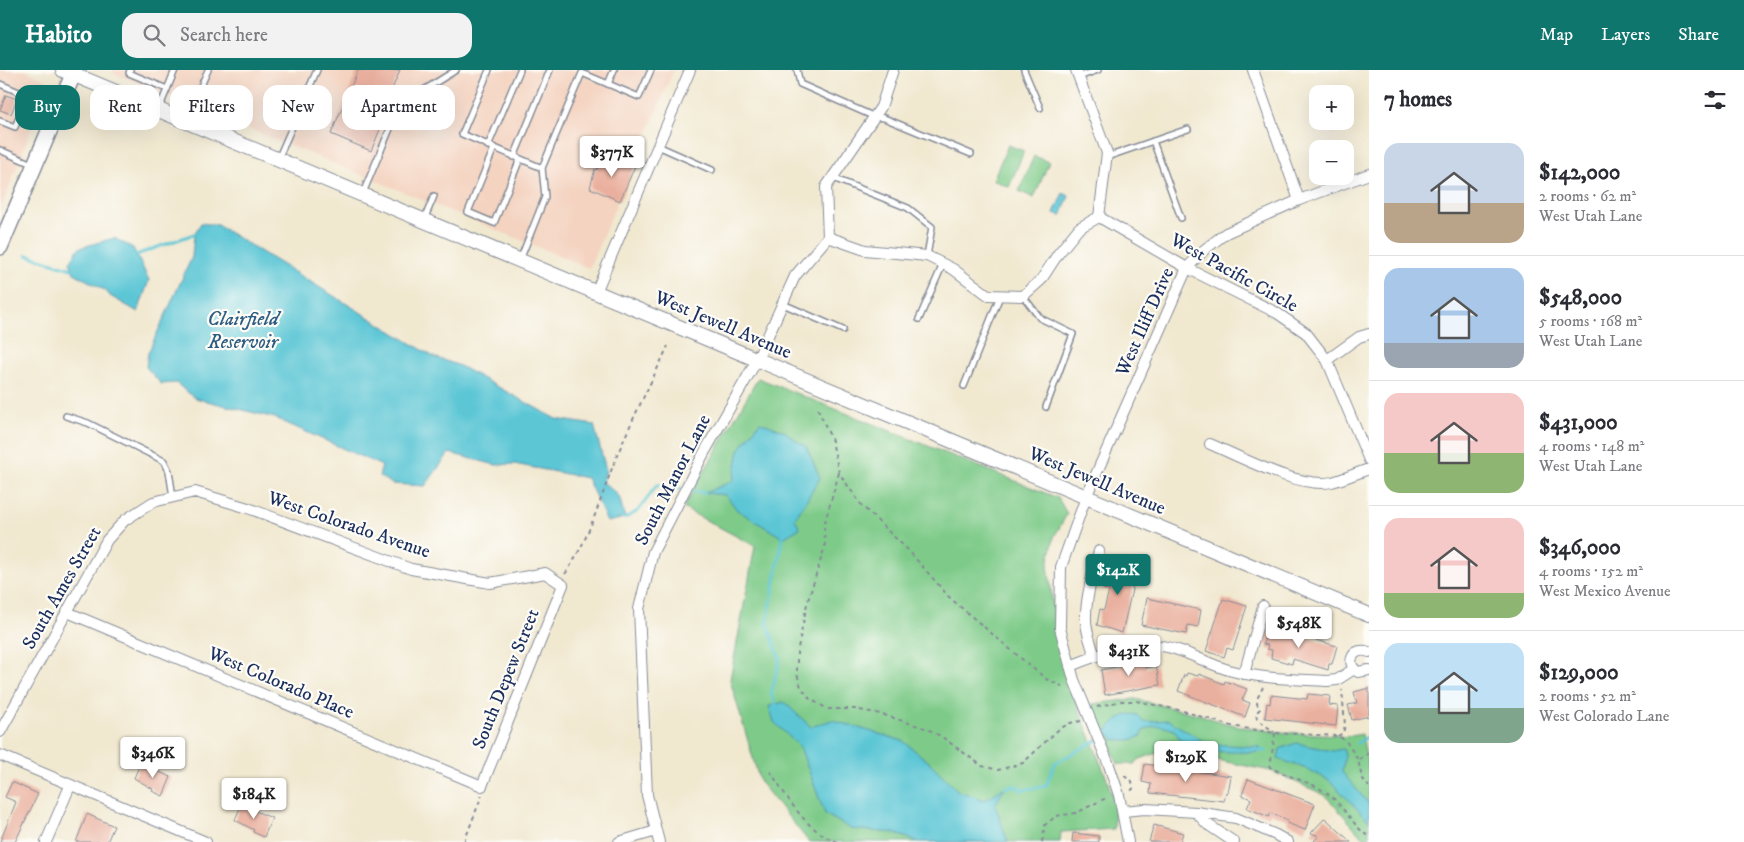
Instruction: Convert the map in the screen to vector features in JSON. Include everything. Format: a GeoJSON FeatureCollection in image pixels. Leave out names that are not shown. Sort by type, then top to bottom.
{"type":"FeatureCollection","features":[{"type":"Feature","properties":{"kind":"main road","name":"West Jewell Avenue"},"geometry":{"type":"LineString","coordinates":[[70,71],[102,85]]}},
{"type":"Feature","properties":{"kind":"main road"},"geometry":{"type":"LineString","coordinates":[[0,247],[35,166],[70,71]]}},
{"type":"Feature","properties":{"kind":"main road","name":"West Jewell Avenue"},"geometry":{"type":"LineString","coordinates":[[160,110],[1369,615]]}},
{"type":"Feature","properties":{"kind":"street"},"geometry":{"type":"LineString","coordinates":[[596,292],[690,70]]}},
{"type":"Feature","properties":{"kind":"street"},"geometry":{"type":"LineString","coordinates":[[893,70],[881,107],[826,187],[828,237],[865,250],[927,256],[953,269],[988,295],[1000,296],[1022,296],[1041,280],[1058,254],[1079,228],[1099,217],[1107,153],[1077,73]]}},
{"type":"Feature","properties":{"kind":"street"},"geometry":{"type":"LineString","coordinates":[[1253,70],[1299,200]]}},
{"type":"Feature","properties":{"kind":"street","name":"West Iliff Drive"},"geometry":{"type":"LineString","coordinates":[[1128,842],[1123,811],[1109,765],[1070,666],[1060,628],[1061,567],[1086,497],[1187,268],[1204,250],[1226,233],[1299,200],[1369,174]]}},
{"type":"Feature","properties":{"kind":"street","name":"West Pacific Circle"},"geometry":{"type":"LineString","coordinates":[[1099,217],[1187,268],[1277,313],[1306,333],[1327,360],[1369,460]]}},
{"type":"Feature","properties":{"kind":"street","name":"South Manor Lane"},"geometry":{"type":"LineString","coordinates":[[659,842],[647,795],[639,609],[653,552],[699,463],[757,360],[795,276],[828,237]]}},
{"type":"Feature","properties":{"kind":"street"},"geometry":{"type":"LineString","coordinates":[[1327,360],[1359,338],[1369,334]]}},
{"type":"Feature","properties":{"kind":"street"},"geometry":{"type":"LineString","coordinates":[[1210,444],[1289,477],[1310,482],[1331,482],[1369,469]]}},
{"type":"Feature","properties":{"kind":"street","name":"West Colorado Avenue"},"geometry":{"type":"LineString","coordinates":[[153,502],[195,492],[248,508],[411,569],[490,583],[545,573],[561,584]]}},
{"type":"Feature","properties":{"kind":"street","name":"South Ames Street"},"geometry":{"type":"LineString","coordinates":[[0,732],[107,540],[125,520],[153,502]]}},
{"type":"Feature","properties":{"kind":"street"},"geometry":{"type":"LineString","coordinates":[[1095,656],[1086,622],[1090,586],[1099,552]]}},
{"type":"Feature","properties":{"kind":"street","name":"South Depew Street"},"geometry":{"type":"LineString","coordinates":[[482,786],[561,584]]}},
{"type":"Feature","properties":{"kind":"street"},"geometry":{"type":"LineString","coordinates":[[1244,674],[1263,606]]}},
{"type":"Feature","properties":{"kind":"street","name":"West Colorado Place"},"geometry":{"type":"LineString","coordinates":[[66,612],[482,786]]}},
{"type":"Feature","properties":{"kind":"street"},"geometry":{"type":"LineString","coordinates":[[1070,666],[1095,656],[1139,644],[1178,650],[1207,663],[1244,674],[1269,677],[1327,681],[1340,678],[1354,669]]}},
{"type":"Feature","properties":{"kind":"street"},"geometry":{"type":"LineString","coordinates":[[1369,652],[1360,650],[1353,654],[1351,662],[1354,669],[1361,672],[1369,670]]}},
{"type":"Feature","properties":{"kind":"street"},"geometry":{"type":"LineString","coordinates":[[0,756],[186,838],[206,842]]}},
{"type":"Feature","properties":{"kind":"street"},"geometry":{"type":"LineString","coordinates":[[46,842],[70,786]]}},
{"type":"Feature","properties":{"kind":"street"},"geometry":{"type":"LineString","coordinates":[[1123,811],[1145,809],[1196,812],[1236,818],[1288,842]]}},
{"type":"Feature","properties":{"kind":"street"},"geometry":{"type":"LineString","coordinates":[[1196,812],[1206,824],[1234,842]]}},
{"type":"Feature","properties":{"kind":"street"},"geometry":{"type":"LineString","coordinates":[[619,842],[656,831]]}},
{"type":"Feature","properties":{"kind":"lane"},"geometry":{"type":"LineString","coordinates":[[130,70],[129,73],[167,89]]}},
{"type":"Feature","properties":{"kind":"lane"},"geometry":{"type":"LineString","coordinates":[[160,107],[175,70]]}},
{"type":"Feature","properties":{"kind":"lane"},"geometry":{"type":"LineString","coordinates":[[201,85],[208,70]]}},
{"type":"Feature","properties":{"kind":"lane"},"geometry":{"type":"LineString","coordinates":[[310,85],[317,70]]}},
{"type":"Feature","properties":{"kind":"lane"},"geometry":{"type":"LineString","coordinates":[[362,195],[400,106],[456,70]]}},
{"type":"Feature","properties":{"kind":"lane"},"geometry":{"type":"LineString","coordinates":[[490,70],[462,134],[542,168]]}},
{"type":"Feature","properties":{"kind":"lane"},"geometry":{"type":"LineString","coordinates":[[520,70],[468,212],[494,223],[520,159]]}},
{"type":"Feature","properties":{"kind":"lane"},"geometry":{"type":"LineString","coordinates":[[514,156],[550,70]]}},
{"type":"Feature","properties":{"kind":"lane"},"geometry":{"type":"LineString","coordinates":[[608,84],[614,70]]}},
{"type":"Feature","properties":{"kind":"lane"},"geometry":{"type":"LineString","coordinates":[[520,260],[546,197],[542,168],[583,71],[639,97],[650,70]]}},
{"type":"Feature","properties":{"kind":"lane"},"geometry":{"type":"LineString","coordinates":[[797,70],[800,84],[971,154]]}},
{"type":"Feature","properties":{"kind":"lane"},"geometry":{"type":"LineString","coordinates":[[1024,70],[1040,108]]}},
{"type":"Feature","properties":{"kind":"lane"},"geometry":{"type":"LineString","coordinates":[[1077,73],[1098,70]]}},
{"type":"Feature","properties":{"kind":"lane"},"geometry":{"type":"LineString","coordinates":[[0,84],[28,96],[15,127],[0,120]]}},
{"type":"Feature","properties":{"kind":"lane"},"geometry":{"type":"LineString","coordinates":[[1106,157],[1188,129]]}},
{"type":"Feature","properties":{"kind":"lane"},"geometry":{"type":"LineString","coordinates":[[278,160],[291,130]]}},
{"type":"Feature","properties":{"kind":"lane"},"geometry":{"type":"LineString","coordinates":[[1153,141],[1180,218]]}},
{"type":"Feature","properties":{"kind":"lane"},"geometry":{"type":"LineString","coordinates":[[658,146],[712,170]]}},
{"type":"Feature","properties":{"kind":"lane"},"geometry":{"type":"LineString","coordinates":[[0,150],[35,166]]}},
{"type":"Feature","properties":{"kind":"lane"},"geometry":{"type":"LineString","coordinates":[[833,178],[908,208],[932,227],[927,256]]}},
{"type":"Feature","properties":{"kind":"lane"},"geometry":{"type":"LineString","coordinates":[[424,220],[434,196]]}},
{"type":"Feature","properties":{"kind":"lane"},"geometry":{"type":"LineString","coordinates":[[919,319],[942,264]]}},
{"type":"Feature","properties":{"kind":"lane"},"geometry":{"type":"LineString","coordinates":[[964,386],[1000,296]]}},
{"type":"Feature","properties":{"kind":"lane"},"geometry":{"type":"LineString","coordinates":[[1022,296],[1040,318],[1073,334],[1046,408]]}},
{"type":"Feature","properties":{"kind":"lane"},"geometry":{"type":"LineString","coordinates":[[783,304],[843,330]]}},
{"type":"Feature","properties":{"kind":"lane"},"geometry":{"type":"LineString","coordinates":[[66,416],[88,423],[164,461],[169,471],[173,497]]}},
{"type":"Feature","properties":{"kind":"path"},"geometry":{"type":"LineString","coordinates":[[561,584],[572,564],[614,463],[668,346]]}},
{"type":"Feature","properties":{"kind":"path"},"geometry":{"type":"LineString","coordinates":[[818,409],[832,441],[839,473],[862,506],[908,551],[950,597],[1030,666],[1049,681],[1062,686]]}},
{"type":"Feature","properties":{"kind":"path"},"geometry":{"type":"LineString","coordinates":[[839,473],[824,525],[825,546],[807,604],[797,653],[797,674],[801,687],[810,699],[828,709],[855,709],[881,714],[928,729],[982,766],[998,770],[1024,763],[1058,730],[1070,723],[1121,700],[1136,701],[1183,711],[1231,726],[1275,733],[1338,736],[1346,741],[1358,760],[1362,778],[1369,787]]}},
{"type":"Feature","properties":{"kind":"path"},"geometry":{"type":"LineString","coordinates":[[1269,677],[1258,697],[1257,704],[1260,709],[1256,713],[1257,719],[1275,733]]}},
{"type":"Feature","properties":{"kind":"path"},"geometry":{"type":"LineString","coordinates":[[1338,736],[1343,733],[1345,725],[1340,678]]}},
{"type":"Feature","properties":{"kind":"path"},"geometry":{"type":"LineString","coordinates":[[1275,733],[1270,767],[1330,795],[1359,830],[1369,837]]}},
{"type":"Feature","properties":{"kind":"path"},"geometry":{"type":"LineString","coordinates":[[1358,760],[1369,753]]}},
{"type":"Feature","properties":{"kind":"path"},"geometry":{"type":"LineString","coordinates":[[770,771],[802,817],[821,835],[838,842]]}},
{"type":"Feature","properties":{"kind":"path"},"geometry":{"type":"LineString","coordinates":[[464,842],[483,794],[482,786]]}},
{"type":"Feature","properties":{"kind":"path"},"geometry":{"type":"LineString","coordinates":[[1042,842],[1045,826],[1056,816],[1076,813],[1104,798],[1118,795]]}},
{"type":"Feature","properties":{"kind":"shaded area"},"geometry":{"type":"Polygon","coordinates":[[[0,70],[25,70],[47,81],[46,85],[15,85],[15,130],[31,130],[0,211],[0,70]]]}},
{"type":"Feature","properties":{"kind":"shaded area"},"geometry":{"type":"Polygon","coordinates":[[[114,70],[674,70],[589,268],[252,130],[253,85],[170,85],[170,96],[160,92],[160,85],[142,85],[113,73],[114,70]]]}},
{"type":"Feature","properties":{"kind":"green space"},"geometry":{"type":"Polygon","coordinates":[[[1008,145],[1024,151],[1009,187],[993,180],[1008,145]]]}},
{"type":"Feature","properties":{"kind":"green space"},"geometry":{"type":"Polygon","coordinates":[[[1034,156],[1049,162],[1034,198],[1019,191],[1034,156]]]}},
{"type":"Feature","properties":{"kind":"green space"},"geometry":{"type":"Polygon","coordinates":[[[758,378],[1058,498],[1067,514],[1054,537],[1048,565],[1058,646],[1068,682],[1107,779],[1115,805],[1114,829],[1061,832],[1060,842],[809,842],[760,782],[730,680],[755,546],[683,508],[758,378]]]}},
{"type":"Feature","properties":{"kind":"green space"},"geometry":{"type":"Polygon","coordinates":[[[1135,699],[1249,728],[1343,737],[1362,734],[1369,772],[1369,841],[1360,834],[1325,795],[1271,771],[1172,751],[1154,754],[1140,759],[1134,764],[1118,764],[1092,704],[1135,699]]]}},
{"type":"Feature","properties":{"kind":"water"},"geometry":{"type":"Polygon","coordinates":[[[1063,193],[1069,196],[1061,216],[1054,213],[1063,193]]]}},
{"type":"Feature","properties":{"kind":"water","name":"Clairfield Reservoir"},"geometry":{"type":"Polygon","coordinates":[[[201,223],[217,225],[434,357],[460,366],[556,419],[594,425],[606,470],[603,482],[619,496],[625,518],[607,522],[587,478],[514,464],[496,465],[449,453],[425,486],[392,484],[379,476],[382,466],[275,418],[195,398],[176,383],[161,384],[146,367],[148,353],[192,257],[194,234],[201,223]]]}},
{"type":"Feature","properties":{"kind":"water"},"geometry":{"type":"Polygon","coordinates":[[[114,238],[133,248],[149,280],[138,312],[74,273],[70,262],[79,248],[114,238]]]}},
{"type":"Feature","properties":{"kind":"water"},"geometry":{"type":"Polygon","coordinates":[[[760,422],[784,431],[806,446],[820,478],[795,519],[800,528],[783,538],[737,510],[726,495],[705,493],[733,481],[739,450],[760,422]]]}},
{"type":"Feature","properties":{"kind":"water"},"geometry":{"type":"Polygon","coordinates":[[[784,702],[811,727],[832,720],[903,741],[930,763],[958,791],[985,800],[1005,787],[995,805],[1008,842],[919,842],[894,833],[851,829],[825,814],[800,747],[774,722],[769,706],[784,702]]]}},
{"type":"Feature","properties":{"kind":"water"},"geometry":{"type":"Polygon","coordinates":[[[1129,714],[1138,715],[1143,722],[1168,720],[1208,744],[1260,747],[1260,752],[1201,750],[1193,748],[1184,743],[1174,730],[1161,726],[1147,729],[1143,731],[1142,736],[1127,741],[1113,739],[1107,730],[1118,719],[1129,714]]]}},
{"type":"Feature","properties":{"kind":"water"},"geometry":{"type":"Polygon","coordinates":[[[1296,743],[1332,751],[1343,749],[1345,755],[1342,772],[1369,804],[1369,821],[1329,780],[1307,769],[1278,759],[1280,749],[1296,743]]]}},
{"type":"Feature","properties":{"kind":"building"},"geometry":{"type":"Polygon","coordinates":[[[358,70],[400,70],[394,85],[352,85],[358,70]]]}},
{"type":"Feature","properties":{"kind":"building"},"geometry":{"type":"Polygon","coordinates":[[[6,95],[15,98],[11,114],[0,110],[6,95]]]}},
{"type":"Feature","properties":{"kind":"building"},"geometry":{"type":"Polygon","coordinates":[[[342,108],[342,130],[380,130],[371,151],[331,134],[342,108]]]}},
{"type":"Feature","properties":{"kind":"building"},"geometry":{"type":"Polygon","coordinates":[[[603,158],[619,165],[621,160],[635,166],[620,201],[590,188],[595,169],[597,170],[603,158]]]}},
{"type":"Feature","properties":{"kind":"building"},"geometry":{"type":"Polygon","coordinates":[[[1120,560],[1138,564],[1122,633],[1097,625],[1100,609],[1104,610],[1109,590],[1103,589],[1109,567],[1118,570],[1120,560]]]}},
{"type":"Feature","properties":{"kind":"building"},"geometry":{"type":"Polygon","coordinates":[[[1147,598],[1201,610],[1198,627],[1188,625],[1186,634],[1141,625],[1147,598]]]}},
{"type":"Feature","properties":{"kind":"building"},"geometry":{"type":"Polygon","coordinates":[[[1223,599],[1247,606],[1233,650],[1227,648],[1224,657],[1206,651],[1223,599]]]}},
{"type":"Feature","properties":{"kind":"building"},"geometry":{"type":"Polygon","coordinates":[[[1268,627],[1337,646],[1332,664],[1329,664],[1328,670],[1293,659],[1292,664],[1271,658],[1272,650],[1267,649],[1268,645],[1263,644],[1268,627]]]}},
{"type":"Feature","properties":{"kind":"building"},"geometry":{"type":"Polygon","coordinates":[[[1145,659],[1146,668],[1156,666],[1160,685],[1105,695],[1101,670],[1145,659]]]}},
{"type":"Feature","properties":{"kind":"building"},"geometry":{"type":"Polygon","coordinates":[[[1187,673],[1198,676],[1199,674],[1224,684],[1225,681],[1247,689],[1242,700],[1250,703],[1245,717],[1178,691],[1184,675],[1186,676],[1187,673]]]}},
{"type":"Feature","properties":{"kind":"building"},"geometry":{"type":"Polygon","coordinates":[[[1369,688],[1369,716],[1352,720],[1348,705],[1357,703],[1354,692],[1369,688]]]}},
{"type":"Feature","properties":{"kind":"building"},"geometry":{"type":"Polygon","coordinates":[[[1308,694],[1330,696],[1329,705],[1338,706],[1336,726],[1265,718],[1267,703],[1270,704],[1271,695],[1307,699],[1308,694]]]}},
{"type":"Feature","properties":{"kind":"building"},"geometry":{"type":"Polygon","coordinates":[[[140,764],[171,777],[163,796],[152,791],[153,789],[134,778],[140,764]]]}},
{"type":"Feature","properties":{"kind":"building"},"geometry":{"type":"Polygon","coordinates":[[[1145,764],[1231,776],[1228,793],[1226,792],[1224,801],[1150,793],[1151,784],[1142,782],[1145,764]]]}},
{"type":"Feature","properties":{"kind":"building"},"geometry":{"type":"Polygon","coordinates":[[[1248,779],[1315,804],[1305,830],[1287,823],[1288,820],[1270,813],[1269,817],[1247,808],[1251,799],[1242,795],[1248,779]]]}},
{"type":"Feature","properties":{"kind":"building"},"geometry":{"type":"Polygon","coordinates":[[[12,782],[38,794],[15,842],[0,842],[16,802],[5,797],[12,782]]]}},
{"type":"Feature","properties":{"kind":"building"},"geometry":{"type":"Polygon","coordinates":[[[241,805],[272,818],[264,837],[235,820],[241,805]]]}},
{"type":"Feature","properties":{"kind":"building"},"geometry":{"type":"Polygon","coordinates":[[[87,814],[114,826],[107,842],[76,842],[87,814]]]}},
{"type":"Feature","properties":{"kind":"building"},"geometry":{"type":"Polygon","coordinates":[[[1325,818],[1351,842],[1313,842],[1319,836],[1311,833],[1325,818]]]}},
{"type":"Feature","properties":{"kind":"building"},"geometry":{"type":"Polygon","coordinates":[[[1154,825],[1183,833],[1180,842],[1149,842],[1154,825]]]}},
{"type":"Feature","properties":{"kind":"building"},"geometry":{"type":"Polygon","coordinates":[[[1073,833],[1099,836],[1099,842],[1072,842],[1073,833]]]}},
{"type":"Feature","properties":{"kind":"waterway"},"geometry":{"type":"LineString","coordinates":[[136,255],[194,234]]}},
{"type":"Feature","properties":{"kind":"waterway"},"geometry":{"type":"LineString","coordinates":[[27,255],[72,269]]}},
{"type":"Feature","properties":{"kind":"waterway"},"geometry":{"type":"LineString","coordinates":[[625,518],[638,511],[657,485],[682,489]]}},
{"type":"Feature","properties":{"kind":"waterway"},"geometry":{"type":"LineString","coordinates":[[688,490],[705,493]]}},
{"type":"Feature","properties":{"kind":"waterway"},"geometry":{"type":"LineString","coordinates":[[776,705],[771,694],[780,659],[767,623],[783,538]]}},
{"type":"Feature","properties":{"kind":"waterway"},"geometry":{"type":"LineString","coordinates":[[1005,787],[1017,786],[1021,790],[1046,786],[1055,763],[1112,732]]}},
{"type":"Feature","properties":{"kind":"waterway"},"geometry":{"type":"LineString","coordinates":[[1357,743],[1369,736]]}},
{"type":"Feature","properties":{"kind":"waterway"},"geometry":{"type":"LineString","coordinates":[[1257,750],[1266,751]]}}]}
